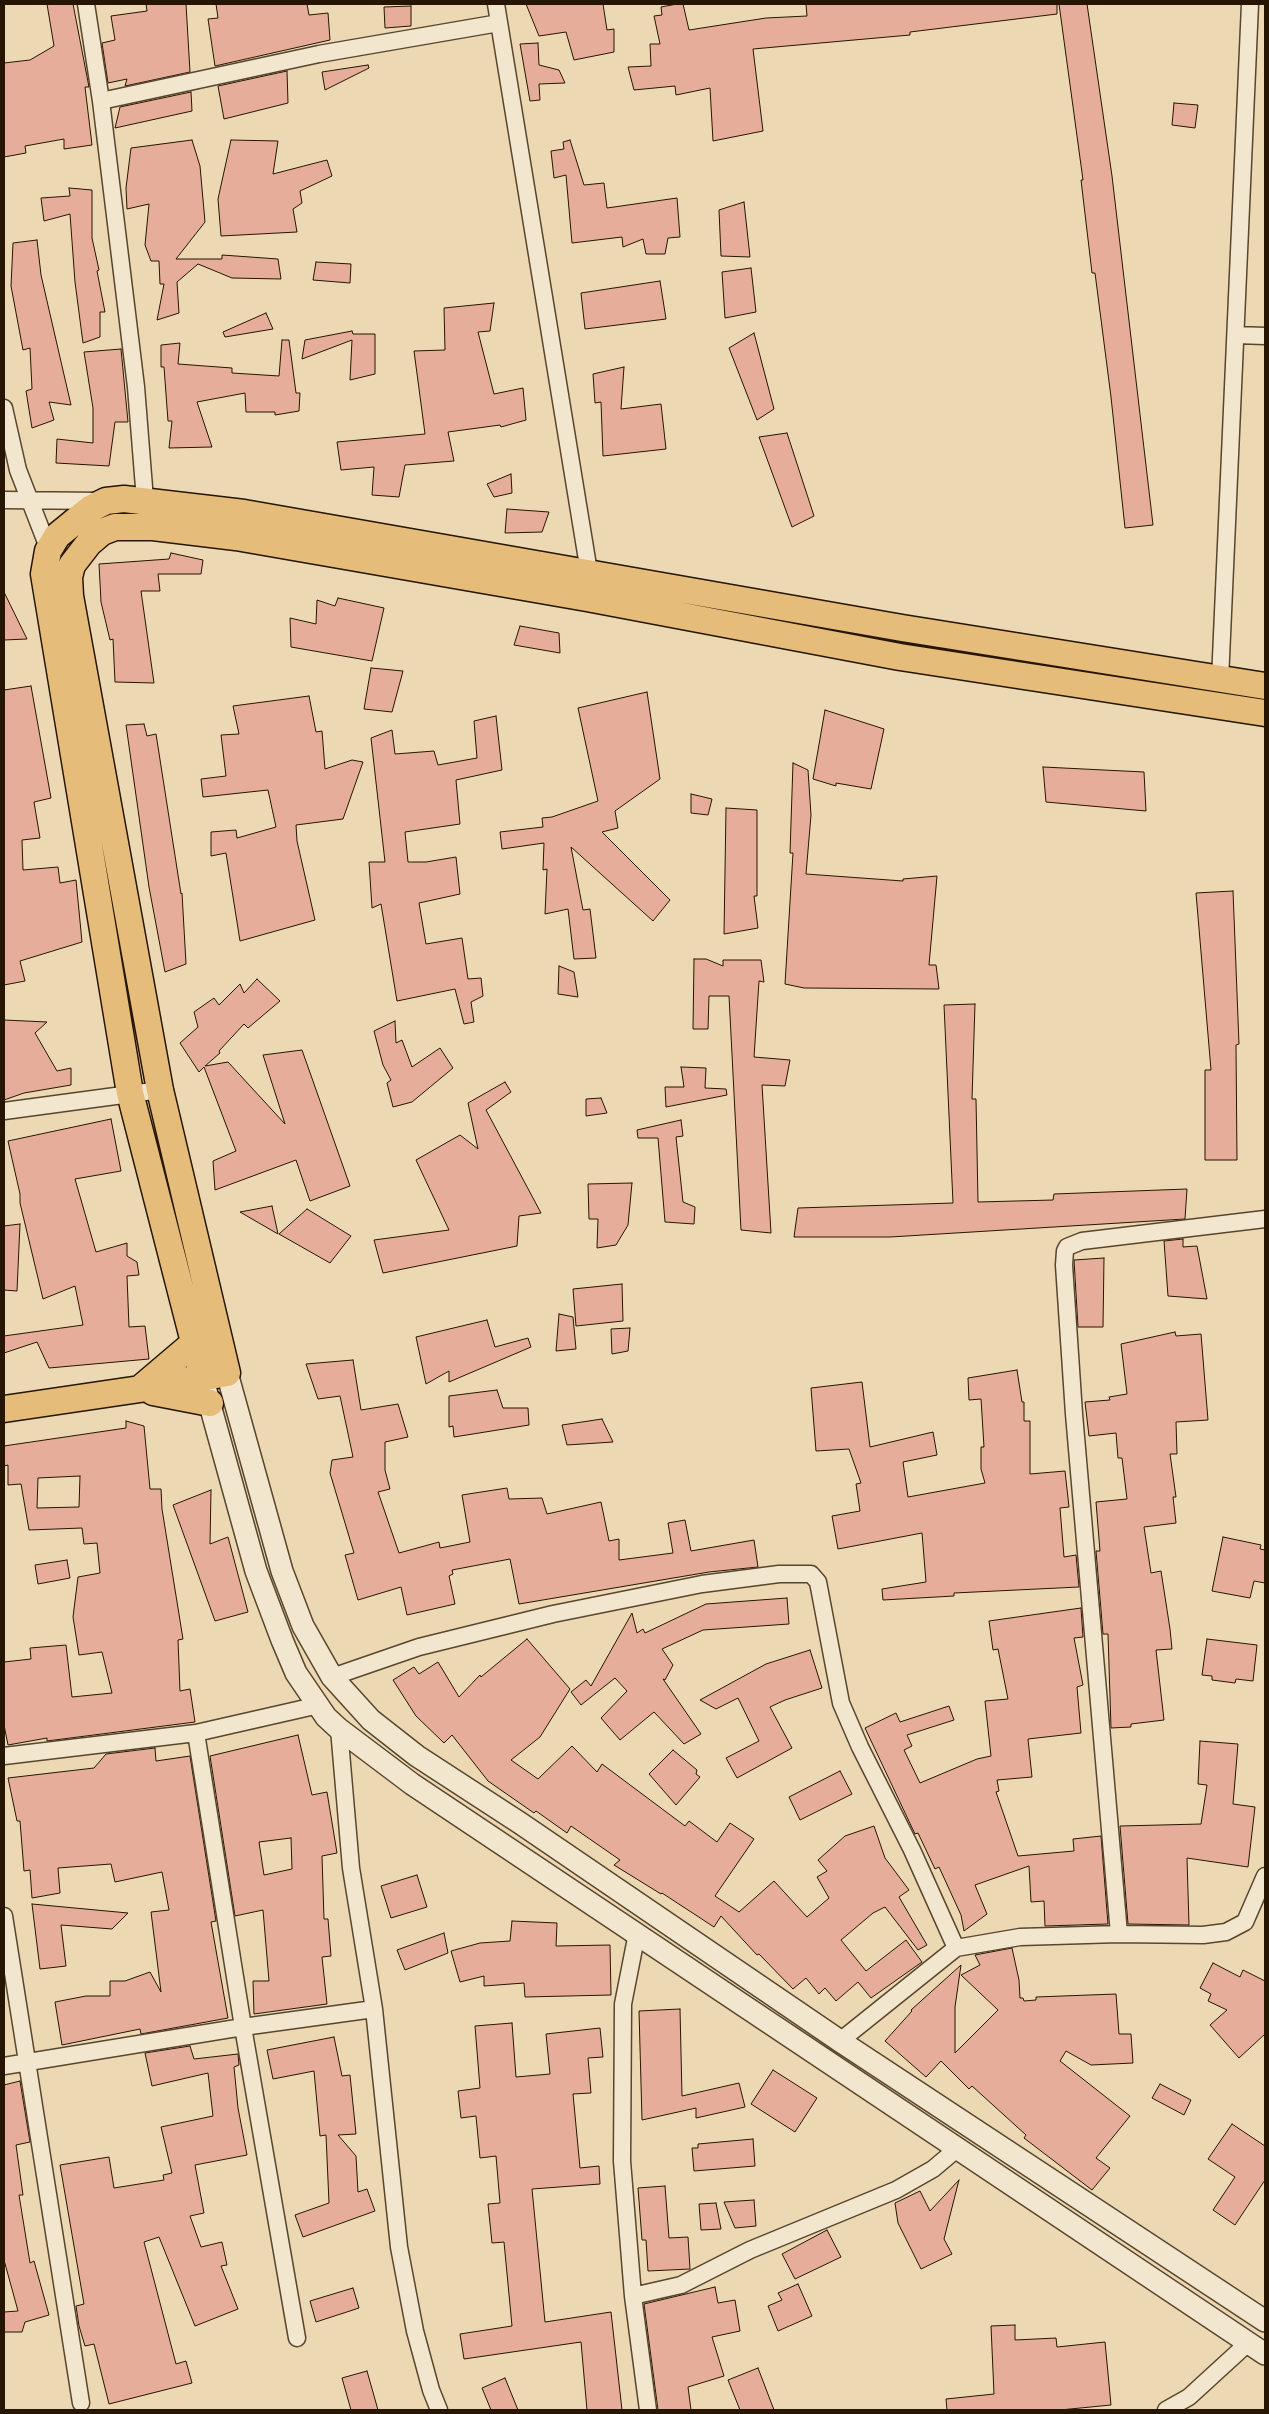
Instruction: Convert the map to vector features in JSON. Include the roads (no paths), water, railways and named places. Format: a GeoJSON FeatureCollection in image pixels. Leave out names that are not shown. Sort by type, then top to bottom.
{"type":"FeatureCollection","features":[{"type":"Feature","properties":{"kind":"main road"},"geometry":{"type":"LineString","coordinates":[[215,1375],[194,1342],[130,1093],[44,574],[48,551],[57,536],[73,521],[106,501],[145,500],[244,513],[902,628],[1265,686]]}},
{"type":"Feature","properties":{"kind":"main road"},"geometry":{"type":"LineString","coordinates":[[215,1375],[160,1090],[70,596],[69,577],[72,565],[80,552],[102,532],[115,527],[152,527],[236,537],[587,598],[900,657],[1265,713]]}},
{"type":"Feature","properties":{"kind":"main road"},"geometry":{"type":"LineString","coordinates":[[140,1389],[194,1342]]}},
{"type":"Feature","properties":{"kind":"main road"},"geometry":{"type":"LineString","coordinates":[[4,1409],[140,1389],[215,1375]]}},
{"type":"Feature","properties":{"kind":"main road"},"geometry":{"type":"LineString","coordinates":[[140,1389],[210,1403]]}},
{"type":"Feature","properties":{"kind":"street"},"geometry":{"type":"LineString","coordinates":[[86,4],[101,100],[136,387],[145,500]]}},
{"type":"Feature","properties":{"kind":"street"},"geometry":{"type":"LineString","coordinates":[[496,4],[589,572],[587,598]]}},
{"type":"Feature","properties":{"kind":"street"},"geometry":{"type":"LineString","coordinates":[[1220,680],[1250,4]]}},
{"type":"Feature","properties":{"kind":"street"},"geometry":{"type":"LineString","coordinates":[[101,100],[319,54],[499,22]]}},
{"type":"Feature","properties":{"kind":"street"},"geometry":{"type":"LineString","coordinates":[[1236,335],[1265,336]]}},
{"type":"Feature","properties":{"kind":"street"},"geometry":{"type":"LineString","coordinates":[[4,408],[18,470],[28,499],[48,551],[69,577]]}},
{"type":"Feature","properties":{"kind":"street"},"geometry":{"type":"LineString","coordinates":[[4,500],[106,501]]}},
{"type":"Feature","properties":{"kind":"street"},"geometry":{"type":"LineString","coordinates":[[4,1112],[160,1090]]}},
{"type":"Feature","properties":{"kind":"street"},"geometry":{"type":"LineString","coordinates":[[1119,1934],[1074,1414],[1064,1265],[1065,1251],[1067,1246],[1082,1241],[1265,1219]]}},
{"type":"Feature","properties":{"kind":"street"},"geometry":{"type":"LineString","coordinates":[[215,1375],[210,1403],[256,1571],[296,1673],[338,1729],[412,1784],[1257,2349],[1189,2397],[1166,2410]]}},
{"type":"Feature","properties":{"kind":"street"},"geometry":{"type":"LineString","coordinates":[[215,1375],[282,1572],[303,1626],[332,1677],[371,1720],[417,1756],[520,1823],[840,2041],[1265,2321]]}},
{"type":"Feature","properties":{"kind":"street"},"geometry":{"type":"LineString","coordinates":[[332,1677],[419,1647],[562,1612],[702,1584],[779,1574],[811,1574],[818,1582],[841,1703],[860,1747],[912,1850],[956,1948]]}},
{"type":"Feature","properties":{"kind":"street"},"geometry":{"type":"LineString","coordinates":[[4,1756],[196,1733],[319,1705]]}},
{"type":"Feature","properties":{"kind":"street"},"geometry":{"type":"LineString","coordinates":[[338,1729],[351,1868],[374,2009],[400,2248],[415,2331],[431,2390],[439,2410]]}},
{"type":"Feature","properties":{"kind":"street"},"geometry":{"type":"LineString","coordinates":[[196,1733],[243,2027],[298,2338]]}},
{"type":"Feature","properties":{"kind":"street"},"geometry":{"type":"LineString","coordinates":[[840,2041],[956,1948],[1020,1937],[1119,1934],[1203,1935],[1226,1932],[1245,1922],[1265,1876]]}},
{"type":"Feature","properties":{"kind":"street"},"geometry":{"type":"LineString","coordinates":[[4,1916],[81,2403]]}},
{"type":"Feature","properties":{"kind":"street"},"geometry":{"type":"LineString","coordinates":[[637,1933],[622,2014],[622,2161],[633,2296],[648,2410]]}},
{"type":"Feature","properties":{"kind":"street"},"geometry":{"type":"LineString","coordinates":[[4,2066],[243,2027],[374,2009]]}},
{"type":"Feature","properties":{"kind":"street"},"geometry":{"type":"LineString","coordinates":[[633,2296],[681,2285],[750,2250],[896,2190],[933,2169],[958,2148]]}}]}
